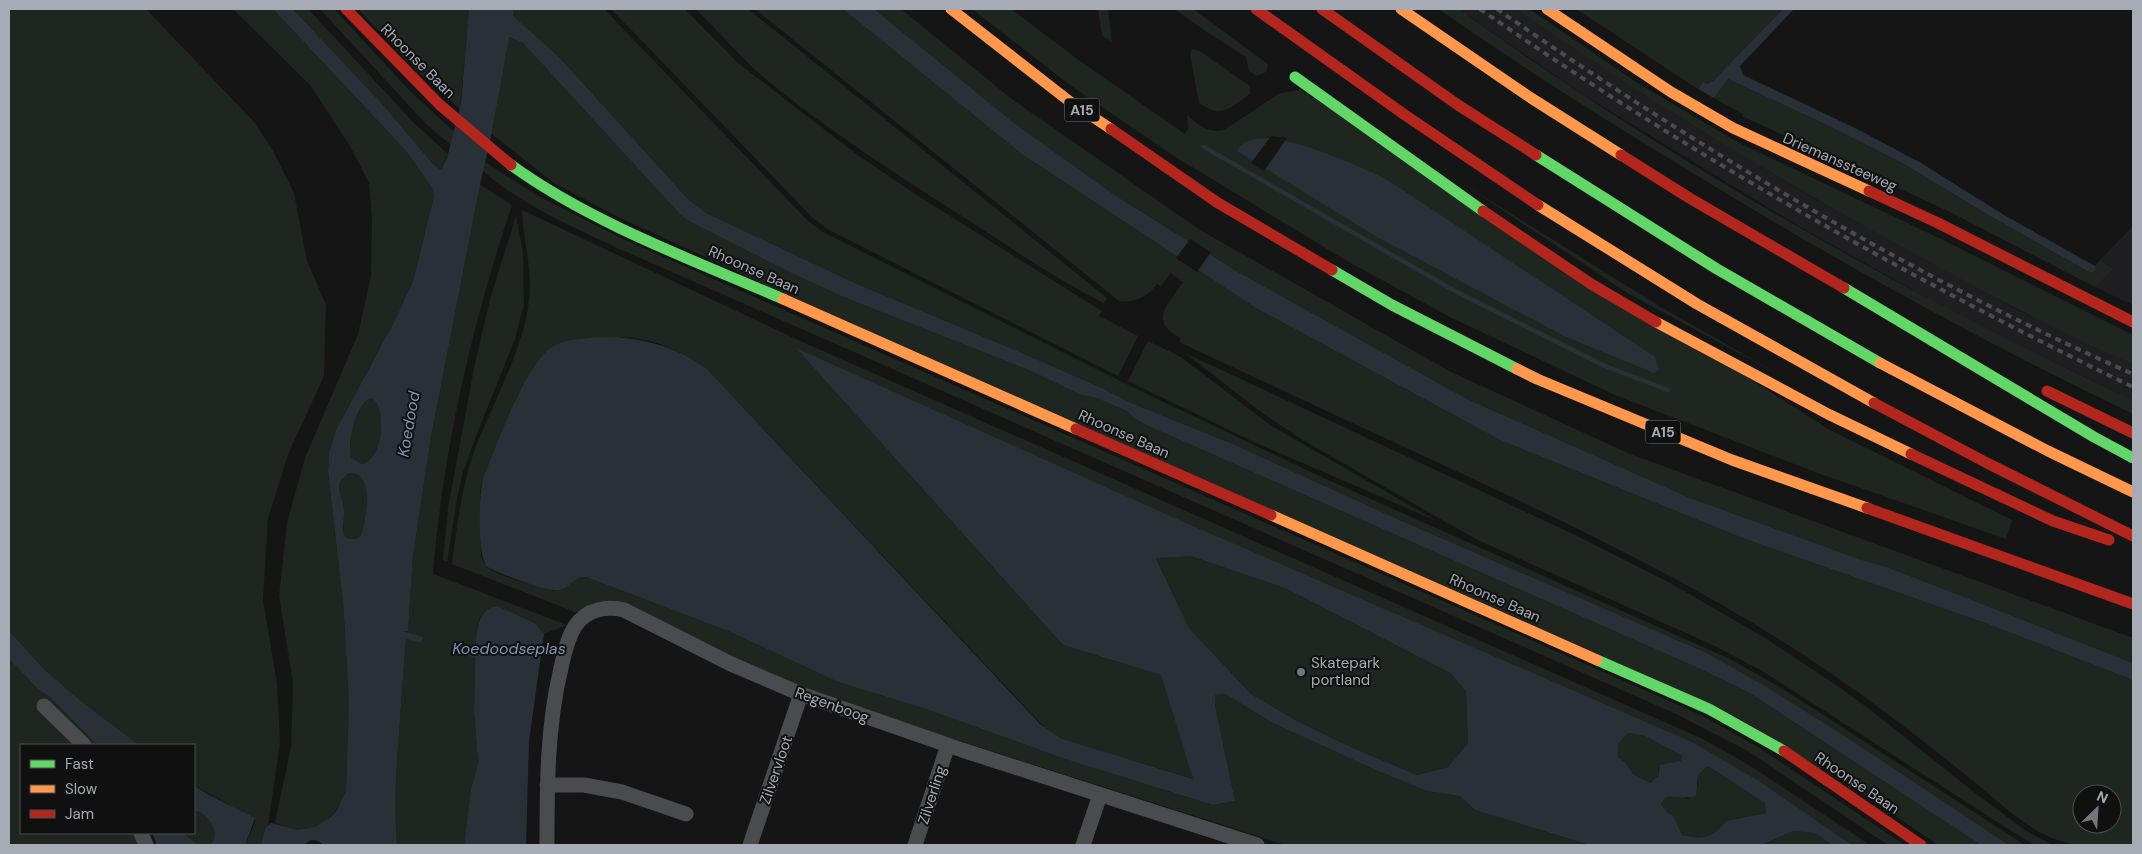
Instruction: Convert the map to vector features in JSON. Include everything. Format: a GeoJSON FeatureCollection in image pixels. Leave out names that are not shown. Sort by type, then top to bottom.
{"type":"FeatureCollection","features":[{"type":"Feature","properties":{"kind":"main road","name":"Rhoonse Baan"},"geometry":{"type":"LineString","coordinates":[[346,9],[402,69],[444,109],[502,158],[535,181],[613,224],[1709,709],[1774,745],[1921,845]]}},
{"type":"Feature","properties":{"kind":"main road","name":"A15"},"geometry":{"type":"LineString","coordinates":[[951,9],[1069,101],[1218,203],[1392,305],[1537,379],[1732,460],[2133,604]]}},
{"type":"Feature","properties":{"kind":"main road"},"geometry":{"type":"LineString","coordinates":[[1256,9],[1443,141],[1615,254],[1773,348],[1876,405],[1985,463],[2133,536]]}},
{"type":"Feature","properties":{"kind":"main road"},"geometry":{"type":"LineString","coordinates":[[1322,9],[1476,117],[1704,261],[1918,383],[2133,492]]}},
{"type":"Feature","properties":{"kind":"main road"},"geometry":{"type":"LineString","coordinates":[[1401,9],[1531,98],[1691,199],[1902,321],[2094,437],[2133,458]]}},
{"type":"Feature","properties":{"kind":"main road","name":"Driemanssteeweg"},"geometry":{"type":"LineString","coordinates":[[1547,9],[1671,92],[1733,128],[1938,223],[2133,322]]}},
{"type":"Feature","properties":{"kind":"main road"},"geometry":{"type":"LineString","coordinates":[[1295,77],[1479,209],[1592,284],[1677,334],[1828,414],[1958,476],[2053,520],[2124,546]]}},
{"type":"Feature","properties":{"kind":"main road"},"geometry":{"type":"LineString","coordinates":[[1902,321],[2009,373]]}},
{"type":"Feature","properties":{"kind":"main road"},"geometry":{"type":"LineString","coordinates":[[2036,386],[2133,433]]}},
{"type":"Feature","properties":{"kind":"street","name":"Regenboog"},"geometry":{"type":"LineString","coordinates":[[547,845],[548,745],[556,688],[575,625],[582,618],[606,608],[624,610],[731,664],[801,694],[948,745],[1257,845]]}},
{"type":"Feature","properties":{"kind":"street","name":"Zilvervloot"},"geometry":{"type":"LineString","coordinates":[[750,845],[801,694]]}},
{"type":"Feature","properties":{"kind":"street"},"geometry":{"type":"LineString","coordinates":[[44,706],[83,744]]}},
{"type":"Feature","properties":{"kind":"street","name":"Zilverling"},"geometry":{"type":"LineString","coordinates":[[915,845],[948,745]]}},
{"type":"Feature","properties":{"kind":"street"},"geometry":{"type":"LineString","coordinates":[[547,786],[584,785],[622,792],[686,814]]}},
{"type":"Feature","properties":{"kind":"street"},"geometry":{"type":"LineString","coordinates":[[1083,845],[1100,795]]}},
{"type":"Feature","properties":{"kind":"shaded area"},"geometry":{"type":"Polygon","coordinates":[[[9,9],[146,9],[255,123],[273,151],[294,193],[307,261],[326,305],[324,376],[289,452],[268,518],[263,600],[277,683],[280,743],[268,825],[265,828],[261,845],[245,845],[256,820],[195,786],[195,744],[138,744],[81,701],[45,670],[9,631],[9,9]]]}},
{"type":"Feature","properties":{"kind":"shaded area"},"geometry":{"type":"Polygon","coordinates":[[[233,9],[273,9],[407,152],[433,189],[434,196],[413,281],[395,320],[336,430],[329,451],[328,471],[343,603],[349,701],[346,791],[339,806],[328,819],[314,828],[306,830],[297,830],[275,823],[291,747],[293,683],[279,596],[287,523],[305,458],[358,334],[371,276],[372,218],[369,183],[350,146],[310,85],[233,9]]]}},
{"type":"Feature","properties":{"kind":"shaded area"},"geometry":{"type":"Polygon","coordinates":[[[293,9],[308,9],[414,123],[448,154],[441,170],[433,164],[385,107],[293,9]]]}},
{"type":"Feature","properties":{"kind":"shaded area"},"geometry":{"type":"Polygon","coordinates":[[[320,9],[334,9],[409,90],[454,132],[451,145],[426,124],[320,9]]]}},
{"type":"Feature","properties":{"kind":"shaded area"},"geometry":{"type":"Polygon","coordinates":[[[358,9],[469,9],[460,109],[420,74],[358,9]]]}},
{"type":"Feature","properties":{"kind":"shaded area"},"geometry":{"type":"Polygon","coordinates":[[[513,9],[604,9],[808,221],[823,232],[1126,384],[1317,475],[1730,659],[1786,691],[2025,845],[2009,845],[1848,738],[1767,687],[1707,653],[1395,518],[1233,444],[1131,403],[1027,355],[857,284],[706,213],[687,198],[560,58],[512,16],[513,9]]]}},
{"type":"Feature","properties":{"kind":"shaded area"},"geometry":{"type":"Polygon","coordinates":[[[611,9],[685,9],[738,63],[855,153],[915,194],[1102,311],[1099,316],[1138,336],[1118,376],[829,230],[813,218],[611,9]]]}},
{"type":"Feature","properties":{"kind":"shaded area"},"geometry":{"type":"Polygon","coordinates":[[[696,9],[748,9],[1107,298],[1104,303],[1035,264],[821,122],[764,77],[696,9]]]}},
{"type":"Feature","properties":{"kind":"shaded area"},"geometry":{"type":"Polygon","coordinates":[[[755,9],[843,9],[1023,155],[1256,308],[1500,440],[1745,539],[1988,624],[2133,680],[2133,845],[2075,845],[2046,835],[2015,815],[1921,739],[1837,677],[1787,644],[1683,583],[1576,528],[1179,342],[1181,338],[1165,325],[1163,318],[1167,304],[1183,282],[1171,273],[1161,286],[1157,284],[1141,298],[1131,301],[1119,301],[755,9]]]}},
{"type":"Feature","properties":{"kind":"shaded area"},"geometry":{"type":"Polygon","coordinates":[[[874,9],[901,9],[1013,100],[1200,230],[1451,372],[1630,454],[2133,638],[2133,663],[1887,567],[1862,560],[1690,498],[1467,399],[1238,272],[1116,196],[1014,123],[874,9]]]}},
{"type":"Feature","properties":{"kind":"shaded area"},"geometry":{"type":"Polygon","coordinates":[[[972,9],[1011,9],[1080,61],[1185,134],[1188,129],[1187,115],[1204,128],[1218,131],[1224,130],[1280,93],[1301,90],[1828,429],[2012,520],[2006,539],[1815,472],[1615,395],[1450,317],[1347,261],[1174,156],[1070,85],[972,9]]]}},
{"type":"Feature","properties":{"kind":"shaded area"},"geometry":{"type":"Polygon","coordinates":[[[1098,9],[1108,9],[1112,43],[1102,35],[1098,9]]]}},
{"type":"Feature","properties":{"kind":"shaded area"},"geometry":{"type":"Polygon","coordinates":[[[1175,9],[1193,9],[1268,64],[1266,72],[1257,76],[1249,71],[1246,57],[1175,9]]]}},
{"type":"Feature","properties":{"kind":"shaded area"},"geometry":{"type":"Polygon","coordinates":[[[1439,9],[1459,9],[1620,119],[1703,171],[1872,268],[2045,358],[2133,400],[2133,414],[1961,327],[1793,233],[1590,110],[1439,9]]]}},
{"type":"Feature","properties":{"kind":"shaded area"},"geometry":{"type":"Polygon","coordinates":[[[1459,9],[1517,9],[1689,123],[1810,196],[2014,308],[2133,364],[2133,400],[1969,321],[1800,227],[1582,94],[1459,9]]]}},
{"type":"Feature","properties":{"kind":"shaded area"},"geometry":{"type":"Polygon","coordinates":[[[1517,9],[1529,9],[1636,82],[1737,142],[1945,241],[2133,335],[2133,364],[2012,306],[1798,188],[1655,102],[1517,9]]]}},
{"type":"Feature","properties":{"kind":"shaded area"},"geometry":{"type":"Polygon","coordinates":[[[1576,9],[1783,9],[1714,80],[1708,84],[1703,82],[1698,89],[1576,9]]]}},
{"type":"Feature","properties":{"kind":"shaded area"},"geometry":{"type":"Polygon","coordinates":[[[508,37],[523,43],[689,221],[841,296],[1031,371],[1081,395],[1094,397],[1127,411],[1146,425],[1696,667],[1748,692],[1981,845],[1938,845],[1829,771],[618,217],[554,183],[492,134],[508,37]]]}},
{"type":"Feature","properties":{"kind":"shaded area"},"geometry":{"type":"Polygon","coordinates":[[[1192,49],[1198,50],[1250,86],[1250,94],[1226,110],[1214,110],[1199,103],[1190,54],[1192,49]]]}},
{"type":"Feature","properties":{"kind":"shaded area"},"geometry":{"type":"Polygon","coordinates":[[[1728,79],[1829,126],[1904,164],[1990,216],[2091,273],[2096,270],[2095,266],[2100,260],[2114,269],[2095,287],[1948,211],[1742,116],[1743,114],[1714,98],[1728,79]]]}},
{"type":"Feature","properties":{"kind":"shaded area"},"geometry":{"type":"Polygon","coordinates":[[[485,162],[536,195],[623,239],[1703,716],[1758,747],[1905,845],[1888,845],[1748,751],[1674,713],[622,250],[532,206],[483,171],[485,162]]]}},
{"type":"Feature","properties":{"kind":"shaded area"},"geometry":{"type":"Polygon","coordinates":[[[1462,183],[1659,306],[1778,374],[1629,294],[1462,183]]]}},
{"type":"Feature","properties":{"kind":"shaded area"},"geometry":{"type":"Polygon","coordinates":[[[480,185],[512,205],[484,295],[461,387],[444,480],[433,574],[567,625],[544,634],[535,623],[497,606],[484,612],[478,624],[476,653],[466,655],[475,658],[474,712],[478,763],[471,789],[464,845],[397,845],[395,808],[397,760],[406,640],[400,637],[423,638],[402,631],[408,631],[413,556],[431,437],[480,185]]]}},
{"type":"Feature","properties":{"kind":"shaded area"},"geometry":{"type":"Polygon","coordinates":[[[522,210],[798,340],[1703,739],[1749,765],[1870,845],[1852,845],[1762,783],[797,349],[1063,645],[1161,675],[1194,779],[1060,738],[1049,732],[707,369],[675,350],[652,342],[628,337],[616,337],[544,354],[519,393],[483,478],[480,492],[481,556],[485,565],[500,574],[554,591],[574,580],[586,577],[728,631],[838,682],[926,709],[1065,759],[1213,805],[1235,801],[1215,705],[1215,695],[1225,694],[1275,724],[1378,771],[1427,791],[1460,796],[1475,810],[1590,845],[1286,845],[894,720],[820,694],[751,666],[646,615],[575,612],[452,564],[460,507],[474,452],[514,358],[526,320],[530,278],[522,210]]]}},
{"type":"Feature","properties":{"kind":"shaded area"},"geometry":{"type":"Polygon","coordinates":[[[516,216],[523,252],[524,304],[515,339],[463,472],[447,562],[443,560],[448,508],[475,363],[490,299],[516,216]]]}},
{"type":"Feature","properties":{"kind":"shaded area"},"geometry":{"type":"Polygon","coordinates":[[[2133,226],[2133,305],[2095,287],[2114,269],[2100,260],[2133,226]]]}},
{"type":"Feature","properties":{"kind":"shaded area"},"geometry":{"type":"Polygon","coordinates":[[[1148,341],[1181,357],[1270,425],[1437,521],[1254,442],[1128,381],[1148,341]]]}},
{"type":"Feature","properties":{"kind":"shaded area"},"geometry":{"type":"Polygon","coordinates":[[[1185,353],[1573,534],[1672,584],[1765,638],[1836,685],[2025,830],[2052,845],[2035,845],[2013,832],[1764,672],[1715,646],[1480,541],[1456,528],[1298,437],[1261,412],[1185,353]]]}},
{"type":"Feature","properties":{"kind":"shaded area"},"geometry":{"type":"Polygon","coordinates":[[[371,398],[380,411],[381,433],[374,454],[368,461],[361,464],[351,457],[350,443],[357,415],[361,407],[371,398]]]}},
{"type":"Feature","properties":{"kind":"shaded area"},"geometry":{"type":"Polygon","coordinates":[[[349,473],[357,474],[363,479],[367,497],[362,533],[358,538],[354,539],[347,538],[343,532],[344,513],[339,494],[341,480],[349,473]]]}},
{"type":"Feature","properties":{"kind":"shaded area"},"geometry":{"type":"Polygon","coordinates":[[[1191,556],[1287,589],[1450,673],[1466,691],[1468,743],[1448,767],[1417,775],[1353,748],[1297,721],[1251,694],[1189,628],[1156,557],[1191,556]]]}},
{"type":"Feature","properties":{"kind":"shaded area"},"geometry":{"type":"Polygon","coordinates":[[[9,659],[96,744],[20,744],[20,834],[138,834],[143,845],[9,845],[9,659]]]}},
{"type":"Feature","properties":{"kind":"shaded area"},"geometry":{"type":"Polygon","coordinates":[[[1628,733],[1645,736],[1682,756],[1681,761],[1658,769],[1658,776],[1649,783],[1633,774],[1626,763],[1618,757],[1618,744],[1628,733]]]}},
{"type":"Feature","properties":{"kind":"shaded area"},"geometry":{"type":"Polygon","coordinates":[[[1708,766],[1766,803],[1766,813],[1726,821],[1717,831],[1707,836],[1682,835],[1673,815],[1668,813],[1661,804],[1666,797],[1677,795],[1688,799],[1698,785],[1698,775],[1708,766]]]}},
{"type":"Feature","properties":{"kind":"shaded area"},"geometry":{"type":"Polygon","coordinates":[[[195,810],[204,815],[212,824],[215,835],[210,845],[196,844],[184,834],[195,834],[195,810]]]}},
{"type":"Feature","properties":{"kind":"shaded area"},"geometry":{"type":"Polygon","coordinates":[[[1793,831],[1815,833],[1832,845],[1761,845],[1793,831]]]}},
{"type":"Feature","properties":{"kind":"water","name":"Koedood"},"geometry":{"type":"Polygon","coordinates":[[[273,9],[293,9],[385,107],[433,164],[441,170],[447,158],[461,103],[469,9],[513,9],[513,16],[560,58],[687,198],[706,213],[857,284],[1027,355],[1131,403],[1233,444],[1395,518],[1707,653],[1767,687],[1848,738],[2009,845],[1981,845],[1748,692],[1696,667],[1146,425],[1127,411],[1094,397],[1081,395],[1031,371],[841,296],[689,221],[680,214],[523,43],[509,37],[431,437],[413,556],[408,631],[402,631],[423,637],[421,643],[400,637],[406,639],[397,760],[395,808],[397,845],[323,845],[314,840],[307,842],[305,845],[261,845],[265,828],[271,823],[298,830],[315,827],[331,817],[337,810],[346,791],[349,701],[343,603],[328,471],[329,452],[336,430],[395,320],[413,281],[434,196],[433,189],[407,152],[273,9]],[[371,398],[361,407],[357,415],[350,443],[351,457],[361,464],[368,461],[374,454],[381,433],[380,411],[371,398]],[[349,473],[341,480],[339,489],[344,508],[343,532],[347,538],[354,539],[358,538],[362,533],[367,497],[363,480],[357,474],[349,473]]]}},
{"type":"Feature","properties":{"kind":"water"},"geometry":{"type":"Polygon","coordinates":[[[843,9],[874,9],[1014,123],[1116,196],[1238,272],[1467,399],[1690,498],[1862,560],[1887,567],[2133,663],[2133,680],[1988,624],[1745,539],[1500,440],[1256,308],[1023,155],[843,9]]]}},
{"type":"Feature","properties":{"kind":"water"},"geometry":{"type":"Polygon","coordinates":[[[1783,9],[1794,9],[1740,66],[1743,75],[1857,129],[1921,163],[2004,215],[2095,266],[2096,270],[2091,273],[1990,216],[1904,164],[1829,126],[1728,79],[1714,98],[1698,89],[1703,82],[1708,84],[1714,80],[1783,9]]]}},
{"type":"Feature","properties":{"kind":"water"},"geometry":{"type":"Polygon","coordinates":[[[1270,138],[1315,149],[1386,179],[1655,357],[1659,370],[1654,373],[1564,336],[1377,237],[1237,151],[1247,141],[1270,138]]]}},
{"type":"Feature","properties":{"kind":"water"},"geometry":{"type":"Polygon","coordinates":[[[615,337],[640,340],[664,346],[675,350],[707,369],[1040,724],[1060,738],[1193,779],[1161,675],[1063,645],[796,348],[1188,524],[1692,742],[1762,783],[1852,845],[1832,845],[1815,833],[1793,831],[1761,845],[1590,845],[1475,810],[1460,796],[1427,791],[1378,771],[1275,724],[1225,694],[1215,695],[1215,705],[1235,801],[1213,805],[1065,759],[926,709],[838,682],[728,631],[586,577],[578,578],[563,589],[553,590],[523,582],[487,567],[480,538],[483,478],[513,406],[533,368],[544,354],[562,342],[576,339],[615,337]],[[1191,556],[1156,558],[1189,628],[1251,694],[1297,721],[1353,748],[1417,775],[1448,767],[1468,743],[1466,691],[1450,673],[1287,589],[1191,556]],[[1628,733],[1618,744],[1618,757],[1626,763],[1633,774],[1650,783],[1658,776],[1660,765],[1681,761],[1682,756],[1645,736],[1628,733]],[[1708,766],[1698,775],[1696,796],[1666,797],[1661,804],[1668,813],[1673,815],[1682,835],[1707,836],[1717,831],[1726,821],[1766,813],[1765,803],[1708,766]]]}},
{"type":"Feature","properties":{"kind":"water","name":"Koedoodseplas"},"geometry":{"type":"Polygon","coordinates":[[[497,606],[535,623],[544,634],[529,741],[526,845],[464,845],[471,789],[478,763],[474,712],[475,658],[465,655],[467,650],[476,652],[477,631],[481,617],[490,608],[497,606]]]}},
{"type":"Feature","properties":{"kind":"water"},"geometry":{"type":"Polygon","coordinates":[[[9,631],[45,670],[81,701],[138,744],[96,744],[9,659],[9,631]]]}},
{"type":"Feature","properties":{"kind":"water"},"geometry":{"type":"Polygon","coordinates":[[[195,786],[207,794],[255,818],[245,845],[210,845],[215,835],[212,824],[195,810],[195,786]]]}},
{"type":"Feature","properties":{"kind":"water"},"geometry":{"type":"Polygon","coordinates":[[[152,834],[184,834],[198,845],[157,845],[152,834]]]}},
{"type":"Feature","properties":{"kind":"pier"},"geometry":{"type":"Polygon","coordinates":[[[1271,136],[1287,138],[1264,171],[1251,163],[1271,136]]]}},
{"type":"Feature","properties":{"kind":"pier"},"geometry":{"type":"Polygon","coordinates":[[[1190,239],[1211,252],[1197,272],[1176,258],[1190,239]]]}},
{"type":"Feature","properties":{"kind":"waterway"},"geometry":{"type":"LineString","coordinates":[[1204,147],[1455,291],[1605,366],[1668,390]]}},
{"type":"Feature","properties":{"kind":"railway"},"geometry":{"type":"LineString","coordinates":[[1480,9],[1637,113],[1799,211],[1964,302],[2133,387]]}},
{"type":"Feature","properties":{"kind":"railway"},"geometry":{"type":"LineString","coordinates":[[1497,9],[1649,110],[1806,206],[1887,252],[1969,295],[2133,374]]}},
{"type":"Feature","properties":{"kind":"traffic: fast"},"geometry":{"type":"LineString","coordinates":[[1295,77],[1483,211]]}},
{"type":"Feature","properties":{"kind":"traffic: fast"},"geometry":{"type":"LineString","coordinates":[[1536,155],[1717,269],[1880,363]]}},
{"type":"Feature","properties":{"kind":"traffic: fast"},"geometry":{"type":"LineString","coordinates":[[511,165],[542,186],[608,223],[783,299]]}},
{"type":"Feature","properties":{"kind":"traffic: fast"},"geometry":{"type":"LineString","coordinates":[[1332,270],[1392,305],[1517,369]]}},
{"type":"Feature","properties":{"kind":"traffic: fast"},"geometry":{"type":"LineString","coordinates":[[1844,288],[2094,437],[2133,458]]}},
{"type":"Feature","properties":{"kind":"traffic: fast"},"geometry":{"type":"LineString","coordinates":[[1597,660],[1709,709],[1784,751]]}},
{"type":"Feature","properties":{"kind":"traffic: slow"},"geometry":{"type":"LineString","coordinates":[[951,9],[1069,101],[1111,129]]}},
{"type":"Feature","properties":{"kind":"traffic: slow"},"geometry":{"type":"LineString","coordinates":[[1401,9],[1531,98],[1621,155]]}},
{"type":"Feature","properties":{"kind":"traffic: slow"},"geometry":{"type":"LineString","coordinates":[[1547,9],[1671,92],[1733,128],[1869,191]]}},
{"type":"Feature","properties":{"kind":"traffic: slow"},"geometry":{"type":"LineString","coordinates":[[1538,205],[1697,304],[1874,403]]}},
{"type":"Feature","properties":{"kind":"traffic: slow"},"geometry":{"type":"LineString","coordinates":[[783,299],[1076,429]]}},
{"type":"Feature","properties":{"kind":"traffic: slow"},"geometry":{"type":"LineString","coordinates":[[1656,322],[1828,414],[1911,454]]}},
{"type":"Feature","properties":{"kind":"traffic: slow"},"geometry":{"type":"LineString","coordinates":[[1880,363],[2048,451],[2133,492]]}},
{"type":"Feature","properties":{"kind":"traffic: slow"},"geometry":{"type":"LineString","coordinates":[[1517,369],[1732,460],[1867,508]]}},
{"type":"Feature","properties":{"kind":"traffic: slow"},"geometry":{"type":"LineString","coordinates":[[1271,515],[1597,660]]}},
{"type":"Feature","properties":{"kind":"traffic: jam"},"geometry":{"type":"LineString","coordinates":[[346,9],[440,105],[511,165]]}},
{"type":"Feature","properties":{"kind":"traffic: jam"},"geometry":{"type":"LineString","coordinates":[[1256,9],[1405,115],[1538,205]]}},
{"type":"Feature","properties":{"kind":"traffic: jam"},"geometry":{"type":"LineString","coordinates":[[1322,9],[1458,105],[1536,155]]}},
{"type":"Feature","properties":{"kind":"traffic: jam"},"geometry":{"type":"LineString","coordinates":[[1111,129],[1218,203],[1332,270]]}},
{"type":"Feature","properties":{"kind":"traffic: jam"},"geometry":{"type":"LineString","coordinates":[[1621,155],[1691,199],[1844,288]]}},
{"type":"Feature","properties":{"kind":"traffic: jam"},"geometry":{"type":"LineString","coordinates":[[1869,191],[1938,223],[2133,322]]}},
{"type":"Feature","properties":{"kind":"traffic: jam"},"geometry":{"type":"LineString","coordinates":[[1483,211],[1591,284],[1656,322]]}},
{"type":"Feature","properties":{"kind":"traffic: jam"},"geometry":{"type":"LineString","coordinates":[[2047,391],[2133,433]]}},
{"type":"Feature","properties":{"kind":"traffic: jam"},"geometry":{"type":"LineString","coordinates":[[1874,403],[1985,462],[2133,536]]}},
{"type":"Feature","properties":{"kind":"traffic: jam"},"geometry":{"type":"LineString","coordinates":[[1076,429],[1271,515]]}},
{"type":"Feature","properties":{"kind":"traffic: jam"},"geometry":{"type":"LineString","coordinates":[[1911,454],[2053,521],[2109,540]]}},
{"type":"Feature","properties":{"kind":"traffic: jam"},"geometry":{"type":"LineString","coordinates":[[1867,508],[2133,604]]}},
{"type":"Feature","properties":{"kind":"traffic: jam"},"geometry":{"type":"LineString","coordinates":[[1784,751],[1921,845]]}},
{"type":"Feature","properties":{"kind":"place","name":"Skatepark portland"},"geometry":{"type":"Point","coordinates":[1301,672]}}]}
